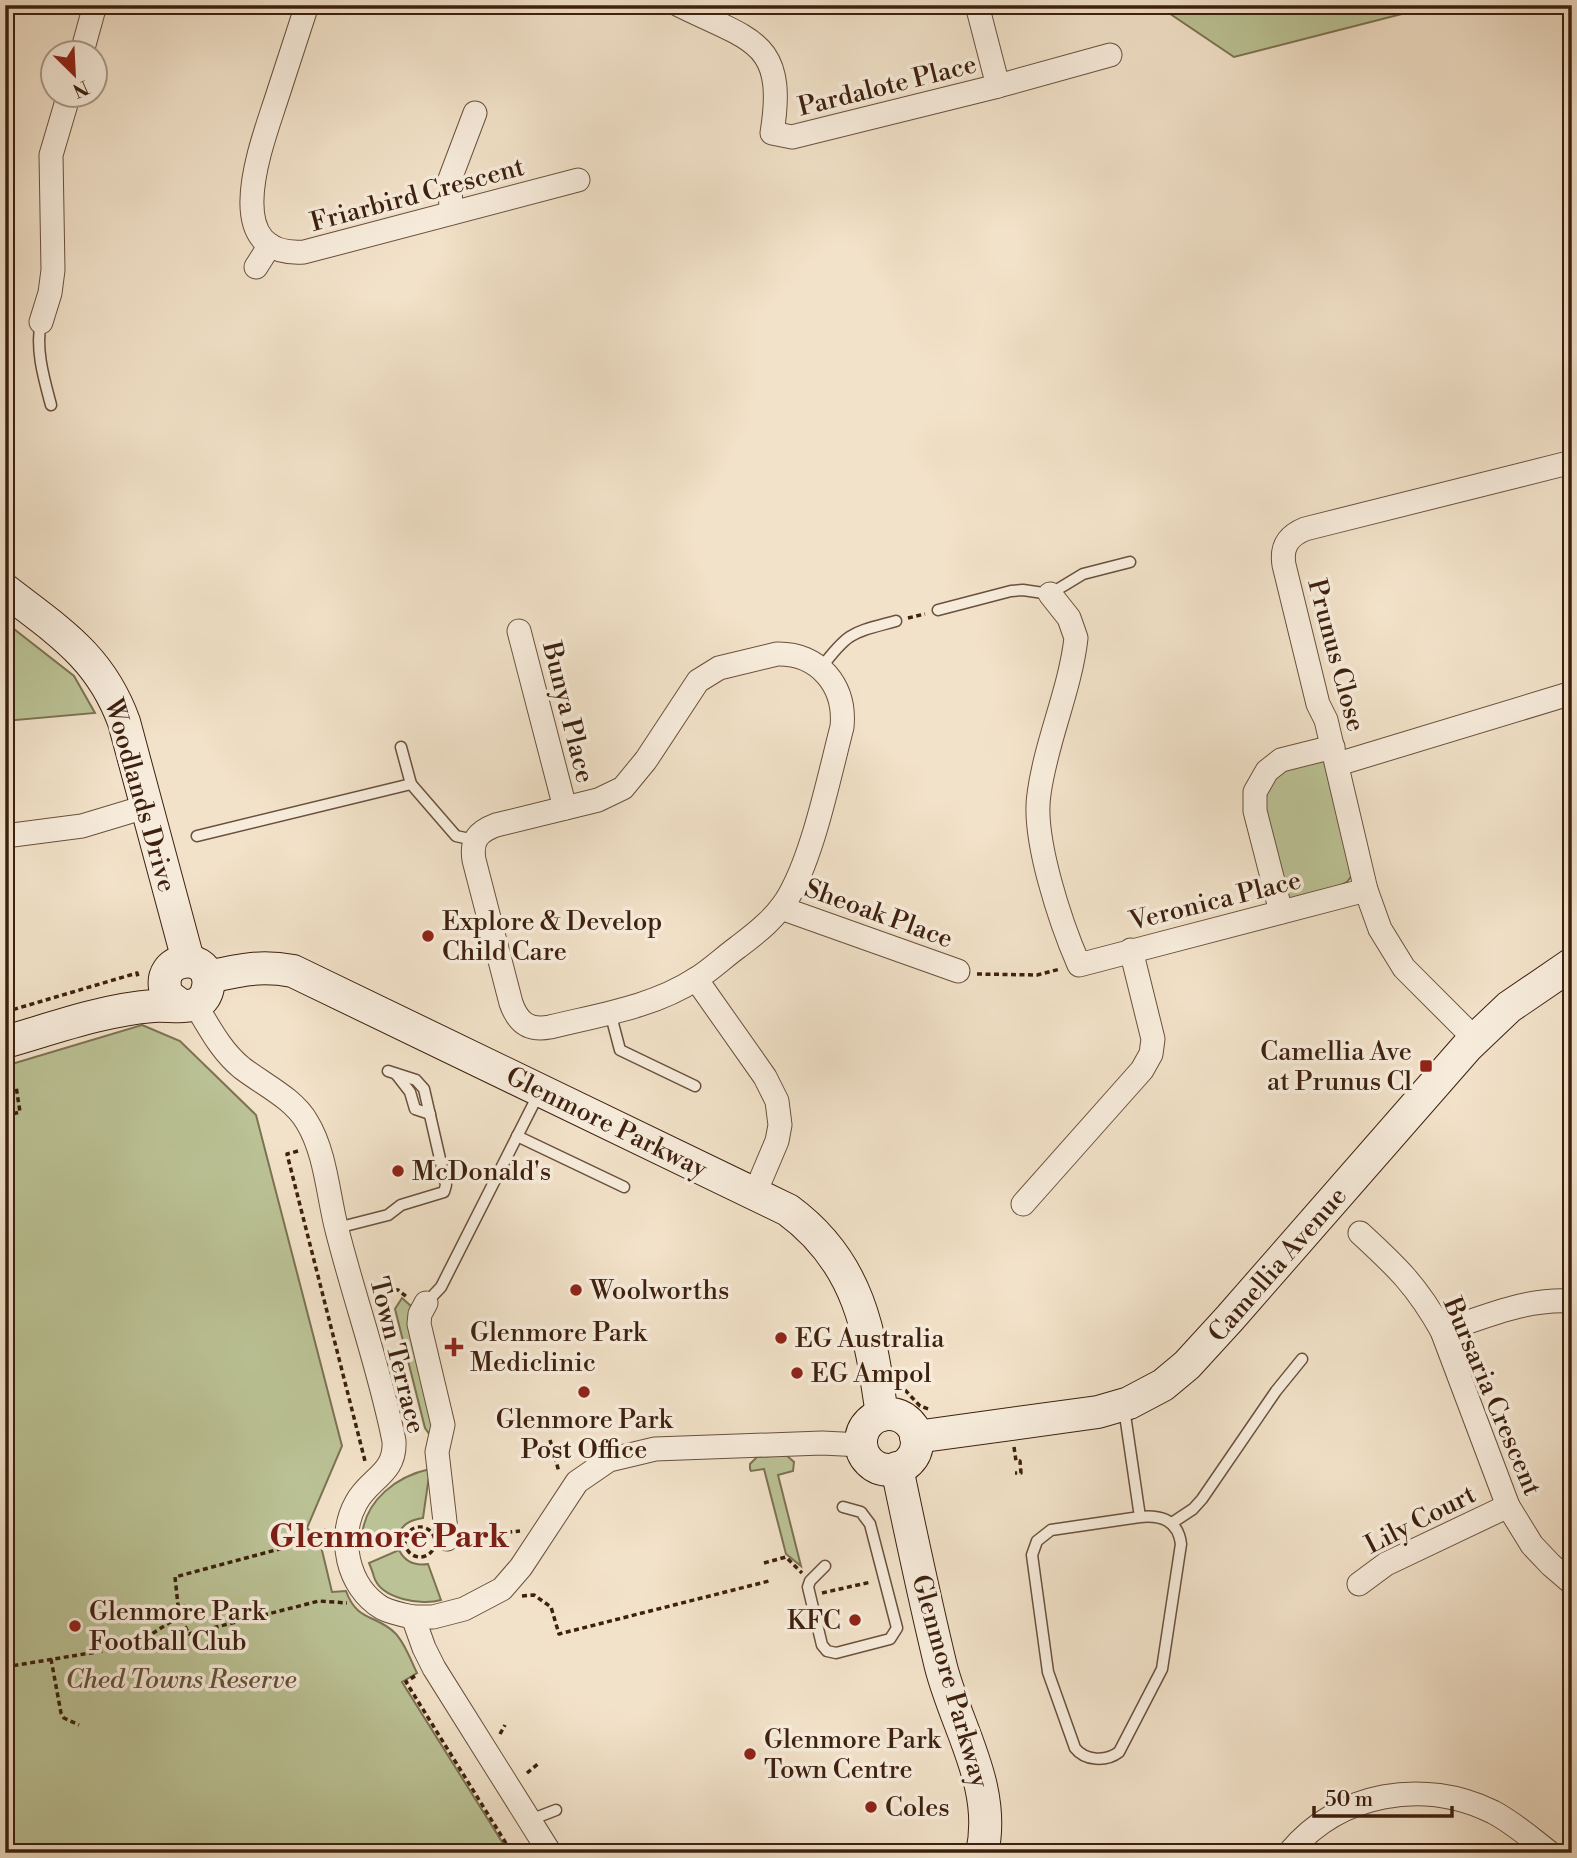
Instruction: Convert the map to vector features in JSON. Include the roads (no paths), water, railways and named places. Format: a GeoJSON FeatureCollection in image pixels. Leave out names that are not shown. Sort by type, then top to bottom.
{"type":"FeatureCollection","features":[{"type":"Feature","properties":{"kind":"main road","name":"Woodlands Drive"},"geometry":{"type":"LineString","coordinates":[[5,590],[74,644],[106,681],[124,722],[145,807],[179,983]]}},
{"type":"Feature","properties":{"kind":"main road","name":"Camellia Avenue"},"geometry":{"type":"LineString","coordinates":[[916,1437],[1098,1412],[1124,1405],[1163,1385],[1188,1365],[1475,1039],[1509,1007],[1572,964]]}},
{"type":"Feature","properties":{"kind":"main road","name":"Glenmore Parkway"},"geometry":{"type":"LineString","coordinates":[[5,1027],[119,995],[248,968],[292,971],[755,1193],[798,1218],[821,1239],[842,1267],[856,1294],[864,1316],[877,1375],[882,1415]]}},
{"type":"Feature","properties":{"kind":"main road","name":"Glenmore Parkway"},"geometry":{"type":"LineString","coordinates":[[5,1042],[120,1010],[179,983]]}},
{"type":"Feature","properties":{"kind":"main road"},"geometry":{"type":"LineString","coordinates":[[882,1415],[901,1416],[909,1422],[916,1437],[911,1459],[897,1468],[877,1467],[866,1457],[862,1445],[864,1430],[870,1422],[882,1415]]}},
{"type":"Feature","properties":{"kind":"main road","name":"Glenmore Parkway"},"geometry":{"type":"LineString","coordinates":[[897,1468],[942,1670],[982,1789],[986,1825],[982,1853]]}},
{"type":"Feature","properties":{"kind":"street"},"geometry":{"type":"LineString","coordinates":[[86,38],[95,5]]}},
{"type":"Feature","properties":{"kind":"street"},"geometry":{"type":"LineString","coordinates":[[256,267],[270,245],[257,231],[253,217],[252,191],[258,157],[307,5]]}},
{"type":"Feature","properties":{"kind":"street","name":"Pardalote Place"},"geometry":{"type":"LineString","coordinates":[[678,5],[714,13],[751,40],[768,59],[776,85],[772,133],[798,137],[1110,55]]}},
{"type":"Feature","properties":{"kind":"street"},"geometry":{"type":"LineString","coordinates":[[977,5],[998,86]]}},
{"type":"Feature","properties":{"kind":"street"},"geometry":{"type":"LineString","coordinates":[[41,322],[50,293],[53,270],[51,155],[65,108]]}},
{"type":"Feature","properties":{"kind":"street"},"geometry":{"type":"LineString","coordinates":[[451,214],[450,179],[475,114]]}},
{"type":"Feature","properties":{"kind":"street","name":"Friarbird Crescent"},"geometry":{"type":"LineString","coordinates":[[270,245],[291,253],[304,252],[578,180]]}},
{"type":"Feature","properties":{"kind":"street","name":"Prunus Close"},"geometry":{"type":"LineString","coordinates":[[1475,1039],[1412,977],[1395,956],[1375,919],[1326,720],[1318,704],[1284,565],[1284,548],[1290,537],[1305,529],[1572,462]]}},
{"type":"Feature","properties":{"kind":"street","name":"Veronica Place"},"geometry":{"type":"LineString","coordinates":[[1050,594],[1069,618],[1076,638],[1040,784],[1038,818],[1041,841],[1065,934],[1079,965],[1366,890]]}},
{"type":"Feature","properties":{"kind":"street","name":"Bunya Place"},"geometry":{"type":"LineString","coordinates":[[519,631],[565,808]]}},
{"type":"Feature","properties":{"kind":"street"},"geometry":{"type":"LineString","coordinates":[[784,654],[812,661],[821,668],[839,693],[843,710],[842,727],[813,835],[796,884],[781,908],[757,933],[695,979],[659,998],[538,1029],[528,1027],[520,1021],[511,1003],[474,860],[474,840],[486,829],[496,825],[606,797],[623,788],[646,760],[698,681],[713,671],[784,654]]}},
{"type":"Feature","properties":{"kind":"street"},"geometry":{"type":"LineString","coordinates":[[1281,912],[1255,811],[1255,792],[1267,771],[1281,760],[1335,755],[1572,693]]}},
{"type":"Feature","properties":{"kind":"street"},"geometry":{"type":"LineString","coordinates":[[5,836],[82,826],[145,807]]}},
{"type":"Feature","properties":{"kind":"street","name":"Sheoak Place"},"geometry":{"type":"LineString","coordinates":[[781,908],[958,971]]}},
{"type":"Feature","properties":{"kind":"street"},"geometry":{"type":"LineString","coordinates":[[1023,1204],[1142,1070],[1151,1054],[1152,1031],[1131,950]]}},
{"type":"Feature","properties":{"kind":"street"},"geometry":{"type":"LineString","coordinates":[[695,979],[765,1077],[777,1101],[780,1125],[777,1141],[755,1193]]}},
{"type":"Feature","properties":{"kind":"street","name":"Town Terrace"},"geometry":{"type":"LineString","coordinates":[[179,983],[213,1036],[229,1055],[294,1106],[309,1125],[318,1150],[392,1430],[394,1447],[389,1466],[361,1494],[351,1512],[346,1535],[349,1560],[359,1585],[372,1600],[390,1612],[413,1617]]}},
{"type":"Feature","properties":{"kind":"street","name":"Bursaria Crescent"},"geometry":{"type":"LineString","coordinates":[[1360,1233],[1416,1288],[1442,1331],[1508,1506],[1532,1545],[1550,1565],[1572,1583]]}},
{"type":"Feature","properties":{"kind":"street"},"geometry":{"type":"LineString","coordinates":[[417,1300],[419,1324],[443,1425],[437,1451],[447,1539]]}},
{"type":"Feature","properties":{"kind":"street"},"geometry":{"type":"LineString","coordinates":[[1442,1331],[1534,1301],[1572,1301]]}},
{"type":"Feature","properties":{"kind":"street"},"geometry":{"type":"LineString","coordinates":[[550,1853],[434,1668],[413,1617],[433,1617],[464,1609],[502,1589],[521,1567],[577,1482],[609,1460],[655,1449],[822,1443],[862,1445]]}},
{"type":"Feature","properties":{"kind":"street","name":"Lily Court"},"geometry":{"type":"LineString","coordinates":[[1359,1584],[1386,1564],[1508,1506]]}},
{"type":"Feature","properties":{"kind":"street"},"geometry":{"type":"LineString","coordinates":[[1289,1853],[1311,1830],[1342,1810],[1374,1798],[1416,1793],[1449,1797],[1483,1807],[1509,1822],[1550,1853]]}},
{"type":"Feature","properties":{"kind":"lane"},"geometry":{"type":"LineString","coordinates":[[41,322],[39,348],[51,405]]}},
{"type":"Feature","properties":{"kind":"lane"},"geometry":{"type":"LineString","coordinates":[[938,610],[1011,591],[1050,594],[1083,574],[1130,562]]}},
{"type":"Feature","properties":{"kind":"lane"},"geometry":{"type":"LineString","coordinates":[[821,668],[851,634],[896,621]]}},
{"type":"Feature","properties":{"kind":"lane"},"geometry":{"type":"LineString","coordinates":[[401,747],[411,783],[456,836],[474,840]]}},
{"type":"Feature","properties":{"kind":"lane"},"geometry":{"type":"LineString","coordinates":[[197,836],[411,783]]}},
{"type":"Feature","properties":{"kind":"lane"},"geometry":{"type":"LineString","coordinates":[[610,1012],[620,1050],[695,1086]]}},
{"type":"Feature","properties":{"kind":"lane"},"geometry":{"type":"LineString","coordinates":[[337,1228],[388,1215],[401,1205],[444,1192],[446,1185],[424,1089],[416,1080],[392,1073]]}},
{"type":"Feature","properties":{"kind":"lane"},"geometry":{"type":"LineString","coordinates":[[417,1300],[441,1287],[540,1090]]}},
{"type":"Feature","properties":{"kind":"lane"},"geometry":{"type":"LineString","coordinates":[[517,1136],[624,1187]]}},
{"type":"Feature","properties":{"kind":"lane"},"geometry":{"type":"LineString","coordinates":[[1172,1523],[1202,1499],[1276,1391],[1302,1359]]}},
{"type":"Feature","properties":{"kind":"lane"},"geometry":{"type":"LineString","coordinates":[[1124,1405],[1140,1517]]}},
{"type":"Feature","properties":{"kind":"lane"},"geometry":{"type":"LineString","coordinates":[[825,1566],[810,1581],[808,1587],[822,1645],[827,1651],[836,1653],[890,1639],[897,1628],[870,1524],[861,1512],[843,1507]]}},
{"type":"Feature","properties":{"kind":"lane"},"geometry":{"type":"LineString","coordinates":[[1158,1516],[1172,1523],[1179,1533],[1181,1544],[1160,1677],[1119,1752],[1107,1757],[1088,1758],[1075,1748],[1049,1679],[1032,1555],[1037,1541],[1051,1530],[1140,1517],[1158,1516]]}},
{"type":"Feature","properties":{"kind":"lane"},"geometry":{"type":"LineString","coordinates":[[530,1820],[556,1810]]}},
{"type":"Feature","properties":{"kind":"place","name":"Explore & Develop Child Care"},"geometry":{"type":"Point","coordinates":[428,936]}},
{"type":"Feature","properties":{"kind":"place","name":"Camellia Ave at Prunus Cl"},"geometry":{"type":"Point","coordinates":[1426,1066]}},
{"type":"Feature","properties":{"kind":"place","name":"McDonald's"},"geometry":{"type":"Point","coordinates":[398,1171]}},
{"type":"Feature","properties":{"kind":"place","name":"Woolworths"},"geometry":{"type":"Point","coordinates":[576,1290]}},
{"type":"Feature","properties":{"kind":"place","name":"EG Australia"},"geometry":{"type":"Point","coordinates":[781,1338]}},
{"type":"Feature","properties":{"kind":"place","name":"Glenmore Park Mediclinic"},"geometry":{"type":"Point","coordinates":[454,1347]}},
{"type":"Feature","properties":{"kind":"place","name":"EG Ampol"},"geometry":{"type":"Point","coordinates":[797,1373]}},
{"type":"Feature","properties":{"kind":"place","name":"Glenmore Park Post Office"},"geometry":{"type":"Point","coordinates":[584,1392]}},
{"type":"Feature","properties":{"kind":"place","name":"KFC"},"geometry":{"type":"Point","coordinates":[855,1620]}},
{"type":"Feature","properties":{"kind":"place","name":"Glenmore Park Football Club"},"geometry":{"type":"Point","coordinates":[75,1626]}},
{"type":"Feature","properties":{"kind":"place","name":"Glenmore Park Town Centre"},"geometry":{"type":"Point","coordinates":[750,1754]}},
{"type":"Feature","properties":{"kind":"place","name":"Coles"},"geometry":{"type":"Point","coordinates":[871,1807]}},
{"type":"Feature","properties":{"kind":"district","name":"Glenmore Park"},"geometry":{"type":"Point","coordinates":[389,1535]}},
{"type":"Feature","properties":{"kind":"park label","name":"Ched Towns Reserve"},"geometry":{"type":"Point","coordinates":[181,1679]}}]}
